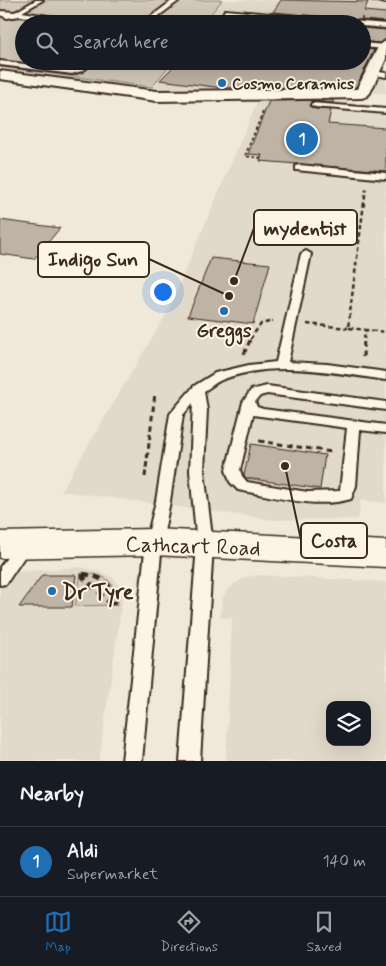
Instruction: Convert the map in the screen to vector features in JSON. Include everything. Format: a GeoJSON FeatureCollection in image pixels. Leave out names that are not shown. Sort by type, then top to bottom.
{"type":"FeatureCollection","features":[{"type":"Feature","properties":{"kind":"main road","name":"Cathcart Road"},"geometry":{"type":"LineString","coordinates":[[12,545],[154,542],[386,554]]}},
{"type":"Feature","properties":{"kind":"street"},"geometry":{"type":"LineString","coordinates":[[0,75],[157,96],[362,93],[379,74],[386,46]]}},
{"type":"Feature","properties":{"kind":"lane"},"geometry":{"type":"LineString","coordinates":[[20,14],[40,0]]}},
{"type":"Feature","properties":{"kind":"lane"},"geometry":{"type":"LineString","coordinates":[[156,15],[177,0]]}},
{"type":"Feature","properties":{"kind":"lane"},"geometry":{"type":"LineString","coordinates":[[376,0],[386,1]]}},
{"type":"Feature","properties":{"kind":"lane"},"geometry":{"type":"LineString","coordinates":[[225,12],[259,15]]}},
{"type":"Feature","properties":{"kind":"lane"},"geometry":{"type":"LineString","coordinates":[[0,13],[28,15]]}},
{"type":"Feature","properties":{"kind":"lane"},"geometry":{"type":"LineString","coordinates":[[0,22],[8,15]]}},
{"type":"Feature","properties":{"kind":"lane"},"geometry":{"type":"LineString","coordinates":[[371,25],[386,26]]}},
{"type":"Feature","properties":{"kind":"lane"},"geometry":{"type":"LineString","coordinates":[[371,45],[386,46]]}},
{"type":"Feature","properties":{"kind":"lane"},"geometry":{"type":"LineString","coordinates":[[0,63],[15,65]]}},
{"type":"Feature","properties":{"kind":"lane"},"geometry":{"type":"LineString","coordinates":[[56,70],[72,72],[80,70]]}},
{"type":"Feature","properties":{"kind":"lane"},"geometry":{"type":"LineString","coordinates":[[315,105],[386,111]]}},
{"type":"Feature","properties":{"kind":"lane"},"geometry":{"type":"LineString","coordinates":[[299,168],[386,176]]}},
{"type":"Feature","properties":{"kind":"lane"},"geometry":{"type":"LineString","coordinates":[[280,365],[306,254]]}},
{"type":"Feature","properties":{"kind":"lane"},"geometry":{"type":"LineString","coordinates":[[132,761],[154,542],[163,501],[177,414],[198,389],[219,376],[248,368],[280,365],[327,368],[386,376]]}},
{"type":"Feature","properties":{"kind":"lane"},"geometry":{"type":"LineString","coordinates":[[190,761],[205,544],[196,471],[200,410],[198,389]]}},
{"type":"Feature","properties":{"kind":"lane"},"geometry":{"type":"LineString","coordinates":[[354,425],[349,486],[346,495],[319,498],[243,486],[235,478],[233,470],[249,402],[252,395],[258,391],[267,390],[386,406]]}},
{"type":"Feature","properties":{"kind":"lane"},"geometry":{"type":"LineString","coordinates":[[249,402],[252,410],[262,413],[386,429]]}},
{"type":"Feature","properties":{"kind":"lane"},"geometry":{"type":"LineString","coordinates":[[0,579],[12,545]]}},
{"type":"Feature","properties":{"kind":"path"},"geometry":{"type":"LineString","coordinates":[[261,158],[244,156],[263,112]]}},
{"type":"Feature","properties":{"kind":"path"},"geometry":{"type":"LineString","coordinates":[[368,174],[348,328],[386,332]]}},
{"type":"Feature","properties":{"kind":"path"},"geometry":{"type":"LineString","coordinates":[[145,480],[156,393]]}},
{"type":"Feature","properties":{"kind":"path"},"geometry":{"type":"LineString","coordinates":[[241,438],[336,452]]}},
{"type":"Feature","properties":{"kind":"path"},"geometry":{"type":"LineString","coordinates":[[83,574],[96,575],[110,585],[115,592],[116,603],[112,604],[83,577],[83,574]]}},
{"type":"Feature","properties":{"kind":"shaded area"},"geometry":{"type":"Polygon","coordinates":[[[0,0],[222,0],[210,15],[15,15],[15,69],[0,67],[0,0]]]}},
{"type":"Feature","properties":{"kind":"shaded area"},"geometry":{"type":"Polygon","coordinates":[[[222,0],[386,0],[386,93],[153,89],[167,70],[371,70],[371,15],[211,15],[222,0]]]}},
{"type":"Feature","properties":{"kind":"shaded area"},"geometry":{"type":"Polygon","coordinates":[[[23,70],[166,70],[152,87],[23,70]]]}},
{"type":"Feature","properties":{"kind":"shaded area"},"geometry":{"type":"Polygon","coordinates":[[[258,100],[327,100],[386,107],[386,503],[361,500],[358,519],[275,520],[61,491],[167,313],[258,100]]]}},
{"type":"Feature","properties":{"kind":"shaded area"},"geometry":{"type":"Polygon","coordinates":[[[81,567],[113,578],[122,589],[122,601],[99,761],[0,761],[0,573],[81,567]]]}},
{"type":"Feature","properties":{"kind":"shaded area"},"geometry":{"type":"Polygon","coordinates":[[[81,573],[97,575],[108,580],[112,584],[117,596],[118,605],[75,606],[81,573]]]}},
{"type":"Feature","properties":{"kind":"shaded area"},"geometry":{"type":"Polygon","coordinates":[[[259,575],[386,582],[386,761],[226,761],[232,618],[220,618],[222,599],[228,589],[246,577],[259,575]]]}},
{"type":"Feature","properties":{"kind":"building"},"geometry":{"type":"Polygon","coordinates":[[[281,0],[368,2],[364,11],[386,13],[386,22],[371,21],[371,15],[306,15],[273,12],[281,0]]]}},
{"type":"Feature","properties":{"kind":"building"},"geometry":{"type":"Polygon","coordinates":[[[371,29],[386,30],[386,39],[379,43],[371,42],[371,29]]]}},
{"type":"Feature","properties":{"kind":"building"},"geometry":{"type":"Polygon","coordinates":[[[170,70],[364,70],[356,87],[337,85],[336,87],[223,88],[160,80],[170,70]]]}},
{"type":"Feature","properties":{"kind":"building"},"geometry":{"type":"Polygon","coordinates":[[[333,100],[333,103],[312,101],[309,106],[315,109],[331,110],[328,124],[386,128],[386,171],[260,161],[262,155],[248,154],[269,101],[333,100]]]}},
{"type":"Feature","properties":{"kind":"building"},"geometry":{"type":"Polygon","coordinates":[[[0,220],[60,228],[34,259],[0,254],[0,220]]]}},
{"type":"Feature","properties":{"kind":"building"},"geometry":{"type":"Polygon","coordinates":[[[211,258],[270,264],[253,324],[188,316],[211,258]]]}},
{"type":"Feature","properties":{"kind":"building"},"geometry":{"type":"Polygon","coordinates":[[[251,444],[325,455],[320,489],[246,478],[244,475],[251,444]]]}},
{"type":"Feature","properties":{"kind":"building","name":"Dr Tyre"},"geometry":{"type":"Polygon","coordinates":[[[42,575],[76,575],[72,607],[19,607],[42,575]]]}},
{"type":"Feature","properties":{"kind":"place","name":"Cosmo Ceramics"},"geometry":{"type":"Point","coordinates":[222,83]}},
{"type":"Feature","properties":{"kind":"place","name":"Aldi"},"geometry":{"type":"Point","coordinates":[302,139]}},
{"type":"Feature","properties":{"kind":"place","name":"mydentist"},"geometry":{"type":"Point","coordinates":[234,281]}},
{"type":"Feature","properties":{"kind":"place","name":"Indigo Sun"},"geometry":{"type":"Point","coordinates":[229,296]}},
{"type":"Feature","properties":{"kind":"place","name":"Greggs"},"geometry":{"type":"Point","coordinates":[224,311]}},
{"type":"Feature","properties":{"kind":"place","name":"Costa"},"geometry":{"type":"Point","coordinates":[285,466]}},
{"type":"Feature","properties":{"kind":"place","name":"Dr Tyre"},"geometry":{"type":"Point","coordinates":[52,591]}}]}
